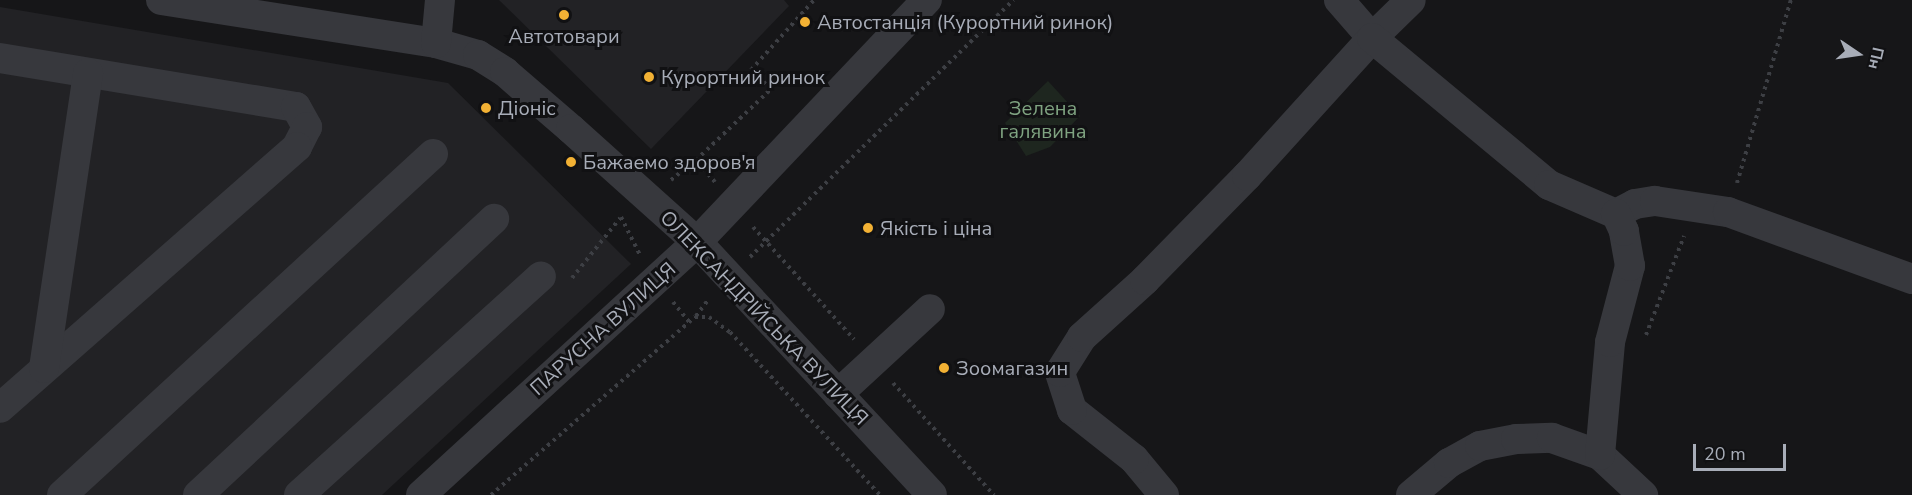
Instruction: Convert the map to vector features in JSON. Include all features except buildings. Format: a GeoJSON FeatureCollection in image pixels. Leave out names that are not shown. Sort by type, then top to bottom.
{"type":"FeatureCollection","features":[{"type":"Feature","properties":{"kind":"street","name":"ОЛЕКСАНДРІЙСЬКА ВУЛИЦЯ"},"geometry":{"type":"LineString","coordinates":[[161,0],[436,43],[478,55],[505,72],[697,242],[932,495]]}},
{"type":"Feature","properties":{"kind":"street"},"geometry":{"type":"LineString","coordinates":[[436,43],[440,0]]}},
{"type":"Feature","properties":{"kind":"street","name":"ПАРУСНА ВУЛИЦЯ"},"geometry":{"type":"LineString","coordinates":[[426,493],[697,242],[927,0]]}},
{"type":"Feature","properties":{"kind":"street"},"geometry":{"type":"LineString","coordinates":[[1339,0],[1372,38],[1549,185],[1616,214],[1624,231],[1630,266],[1610,342],[1600,455]]}},
{"type":"Feature","properties":{"kind":"street"},"geometry":{"type":"LineString","coordinates":[[1164,495],[1134,459],[1072,410],[1060,372],[1082,337],[1145,280],[1247,176],[1372,38],[1412,0]]}},
{"type":"Feature","properties":{"kind":"street"},"geometry":{"type":"LineString","coordinates":[[0,58],[296,106],[307,127],[297,147],[0,408]]}},
{"type":"Feature","properties":{"kind":"street"},"geometry":{"type":"LineString","coordinates":[[44,368],[88,73]]}},
{"type":"Feature","properties":{"kind":"street"},"geometry":{"type":"LineString","coordinates":[[62,495],[433,154]]}},
{"type":"Feature","properties":{"kind":"street"},"geometry":{"type":"LineString","coordinates":[[1616,214],[1635,204],[1655,201],[1696,204],[1728,212],[1912,279]]}},
{"type":"Feature","properties":{"kind":"street"},"geometry":{"type":"LineString","coordinates":[[198,495],[494,219]]}},
{"type":"Feature","properties":{"kind":"street"},"geometry":{"type":"LineString","coordinates":[[299,495],[541,276]]}},
{"type":"Feature","properties":{"kind":"street"},"geometry":{"type":"LineString","coordinates":[[838,394],[930,309]]}},
{"type":"Feature","properties":{"kind":"street"},"geometry":{"type":"LineString","coordinates":[[1411,495],[1449,463],[1480,446],[1498,442],[1552,438],[1600,455],[1643,495]]}},
{"type":"Feature","properties":{"kind":"path"},"geometry":{"type":"LineString","coordinates":[[766,243],[696,160],[771,89],[751,70],[814,0]]}},
{"type":"Feature","properties":{"kind":"path"},"geometry":{"type":"LineString","coordinates":[[491,495],[695,317],[728,275],[766,243],[1013,0]]}},
{"type":"Feature","properties":{"kind":"path"},"geometry":{"type":"LineString","coordinates":[[1728,212],[1791,0]]}},
{"type":"Feature","properties":{"kind":"path"},"geometry":{"type":"LineString","coordinates":[[1642,346],[1696,204]]}},
{"type":"Feature","properties":{"kind":"path"},"geometry":{"type":"LineString","coordinates":[[695,317],[709,316],[730,332],[880,495]]}},
{"type":"Feature","properties":{"kind":"shaded area","name":"Курортний ринок"},"geometry":{"type":"Polygon","coordinates":[[[499,0],[784,0],[789,6],[651,149],[499,0]]]}},
{"type":"Feature","properties":{"kind":"shaded area"},"geometry":{"type":"Polygon","coordinates":[[[0,7],[448,83],[631,264],[382,495],[0,495],[0,7]]]}},
{"type":"Feature","properties":{"kind":"green space","name":"Зелена галявина"},"geometry":{"type":"Polygon","coordinates":[[[1048,81],[1080,116],[1050,147],[1026,156],[1005,123],[1048,81]]]}},
{"type":"Feature","properties":{"kind":"place","name":"Автотовари"},"geometry":{"type":"Point","coordinates":[564,15]}},
{"type":"Feature","properties":{"kind":"place","name":"Автостанція (Курортний ринок)"},"geometry":{"type":"Point","coordinates":[805,22]}},
{"type":"Feature","properties":{"kind":"place","name":"Курортний ринок"},"geometry":{"type":"Point","coordinates":[649,77]}},
{"type":"Feature","properties":{"kind":"place","name":"Діоніс"},"geometry":{"type":"Point","coordinates":[486,108]}},
{"type":"Feature","properties":{"kind":"place","name":"Бажаемо здоров'я"},"geometry":{"type":"Point","coordinates":[571,162]}},
{"type":"Feature","properties":{"kind":"place","name":"Якість і ціна"},"geometry":{"type":"Point","coordinates":[868,228]}},
{"type":"Feature","properties":{"kind":"place","name":"Зоомагазин"},"geometry":{"type":"Point","coordinates":[944,368]}}]}
